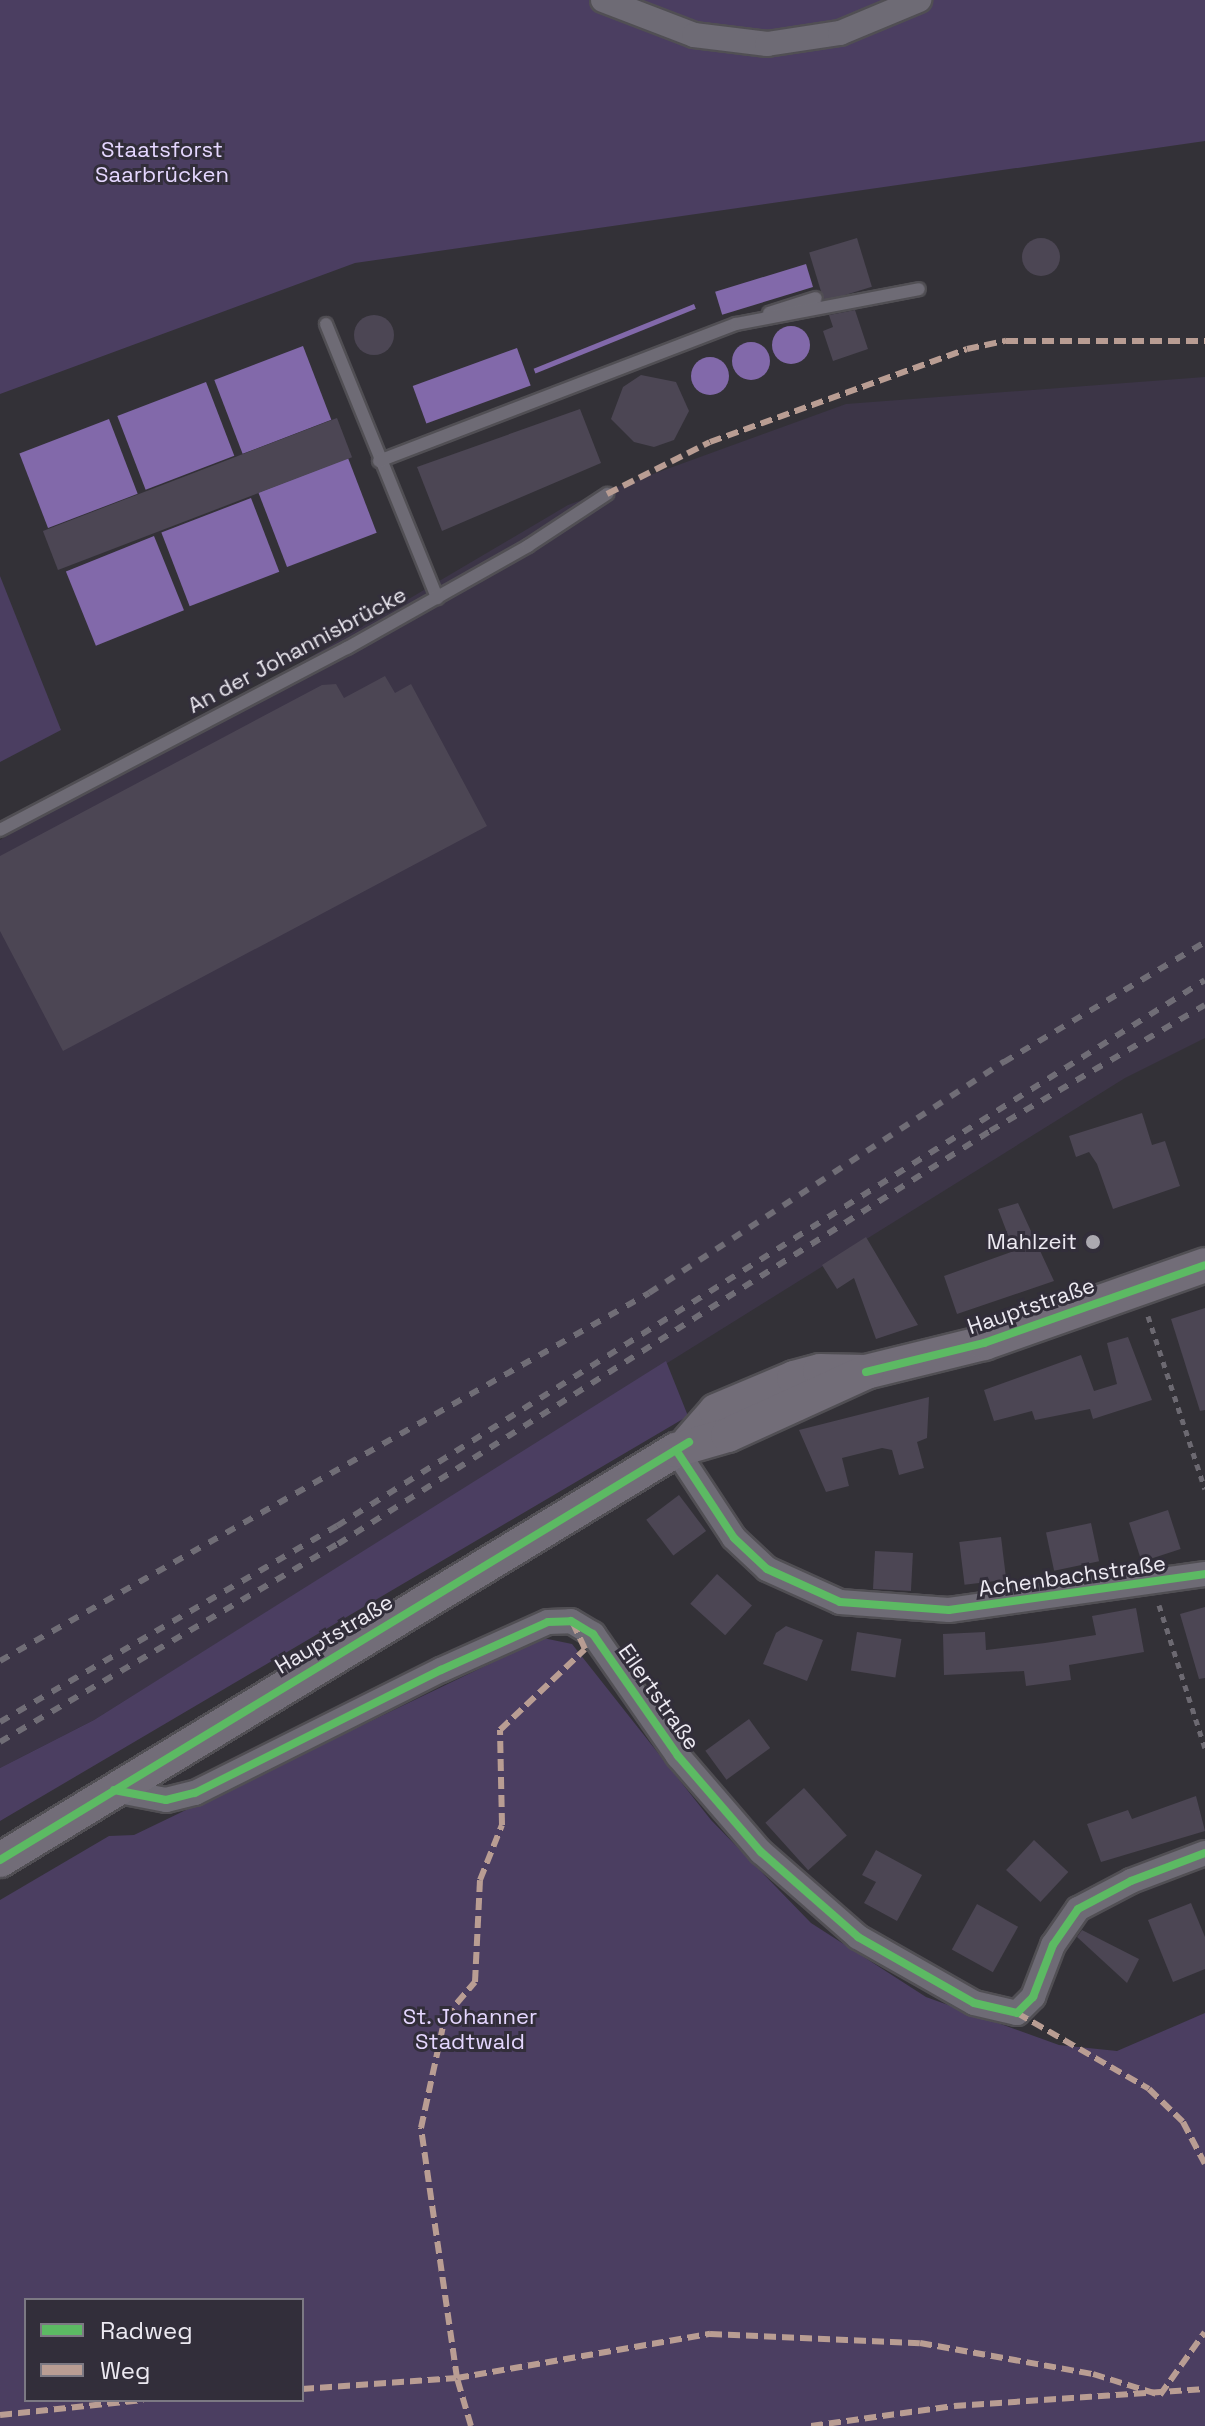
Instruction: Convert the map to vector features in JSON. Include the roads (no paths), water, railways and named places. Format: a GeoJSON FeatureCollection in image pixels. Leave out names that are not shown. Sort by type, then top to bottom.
{"type":"FeatureCollection","features":[{"type":"Feature","properties":{"kind":"main road","name":"Hauptstraße"},"geometry":{"type":"LineString","coordinates":[[0,1860],[682,1446],[728,1435],[866,1372],[984,1343],[1205,1265]]}},
{"type":"Feature","properties":{"kind":"street"},"geometry":{"type":"LineString","coordinates":[[603,0],[694,35],[767,44],[840,33],[919,0]]}},
{"type":"Feature","properties":{"kind":"street","name":"Achenbachstraße"},"geometry":{"type":"LineString","coordinates":[[682,1446],[734,1538],[767,1569],[840,1602],[949,1610],[1153,1584],[1205,1574]]}},
{"type":"Feature","properties":{"kind":"street","name":"Eilertstraße"},"geometry":{"type":"LineString","coordinates":[[114,1790],[166,1800],[195,1793],[441,1670],[548,1622],[571,1621],[593,1634],[715,1804],[811,1900],[926,1980],[974,2003],[1017,2013],[1033,1997],[1053,1945],[1078,1909],[1131,1881],[1205,1853]]}},
{"type":"Feature","properties":{"kind":"lane"},"geometry":{"type":"LineString","coordinates":[[736,324],[919,289]]}},
{"type":"Feature","properties":{"kind":"lane"},"geometry":{"type":"LineString","coordinates":[[379,461],[736,324],[816,298]]}},
{"type":"Feature","properties":{"kind":"lane"},"geometry":{"type":"LineString","coordinates":[[326,324],[437,598]]}},
{"type":"Feature","properties":{"kind":"lane","name":"An der Johannisbrücke"},"geometry":{"type":"LineString","coordinates":[[0,830],[437,598],[607,494]]}},
{"type":"Feature","properties":{"kind":"railway"},"geometry":{"type":"LineString","coordinates":[[0,1661],[649,1293],[1004,1062],[1205,942]]}},
{"type":"Feature","properties":{"kind":"railway"},"geometry":{"type":"LineString","coordinates":[[0,1722],[337,1526],[1205,980]]}},
{"type":"Feature","properties":{"kind":"railway"},"geometry":{"type":"LineString","coordinates":[[0,1742],[338,1544],[990,1131],[1205,1005]]}},
{"type":"Feature","properties":{"kind":"place","name":"Mahlzeit"},"geometry":{"type":"Point","coordinates":[1093,1242]}},
{"type":"Feature","properties":{"kind":"park label","name":"Staatsforst Saarbrücken"},"geometry":{"type":"Point","coordinates":[162,162]}},
{"type":"Feature","properties":{"kind":"park label","name":"St. Johanner Stadtwald"},"geometry":{"type":"Point","coordinates":[470,2028]}}]}
